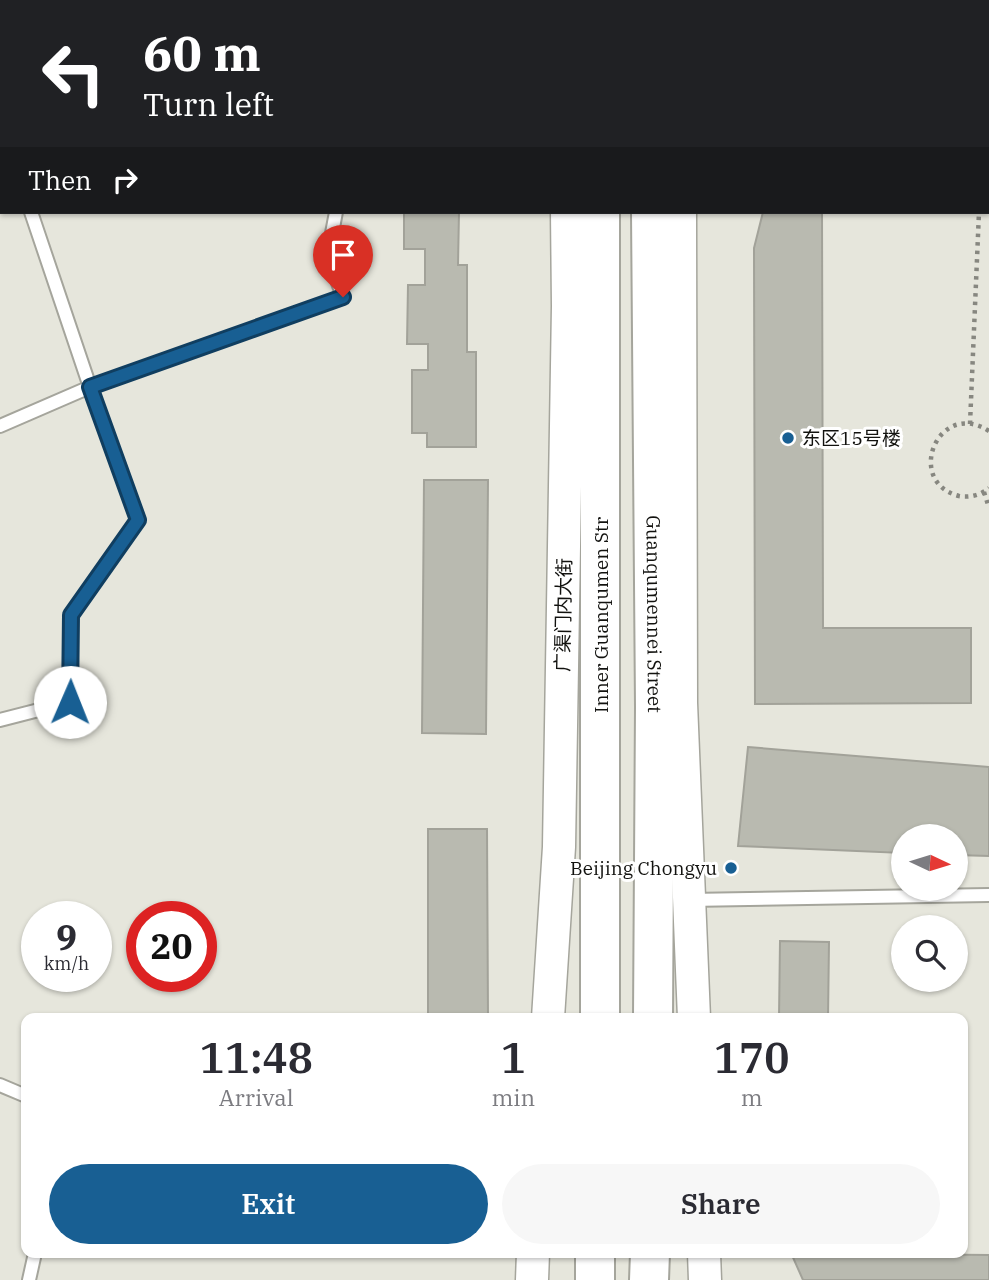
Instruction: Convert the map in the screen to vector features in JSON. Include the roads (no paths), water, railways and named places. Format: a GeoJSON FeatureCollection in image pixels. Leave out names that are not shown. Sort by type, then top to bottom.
{"type":"FeatureCollection","features":[{"type":"Feature","properties":{"kind":"main road","name":"Inner Guanqumen Str"},"geometry":{"type":"LineString","coordinates":[[600,214],[600,1013]]}},
{"type":"Feature","properties":{"kind":"main road","name":"Guanqumennei Street"},"geometry":{"type":"LineString","coordinates":[[651,214],[655,694],[653,1013]]}},
{"type":"Feature","properties":{"kind":"main road"},"geometry":{"type":"LineString","coordinates":[[595,1258],[595,1280]]}},
{"type":"Feature","properties":{"kind":"main road"},"geometry":{"type":"LineString","coordinates":[[649,1258],[649,1280]]}},
{"type":"Feature","properties":{"kind":"street","name":"广渠门内大街"},"geometry":{"type":"LineString","coordinates":[[548,1013],[559,847],[568,320],[567,214]]}},
{"type":"Feature","properties":{"kind":"street"},"geometry":{"type":"LineString","coordinates":[[680,214],[681,703],[694,1013]]}},
{"type":"Feature","properties":{"kind":"street"},"geometry":{"type":"LineString","coordinates":[[532,1280],[533,1258]]}},
{"type":"Feature","properties":{"kind":"street"},"geometry":{"type":"LineString","coordinates":[[704,1258],[705,1280]]}},
{"type":"Feature","properties":{"kind":"lane"},"geometry":{"type":"LineString","coordinates":[[0,720],[70,702],[71,615],[138,520],[33,214]]}},
{"type":"Feature","properties":{"kind":"lane"},"geometry":{"type":"LineString","coordinates":[[0,426],[90,387],[343,297],[328,254],[336,214]]}},
{"type":"Feature","properties":{"kind":"lane"},"geometry":{"type":"LineString","coordinates":[[689,900],[989,894]]}},
{"type":"Feature","properties":{"kind":"lane"},"geometry":{"type":"LineString","coordinates":[[0,1085],[21,1094]]}},
{"type":"Feature","properties":{"kind":"lane"},"geometry":{"type":"LineString","coordinates":[[29,1280],[34,1258]]}},
{"type":"Feature","properties":{"kind":"place","name":"东区15号楼"},"geometry":{"type":"Point","coordinates":[788,438]}},
{"type":"Feature","properties":{"kind":"place","name":"Beijing Chongyu"},"geometry":{"type":"Point","coordinates":[731,868]}}]}
